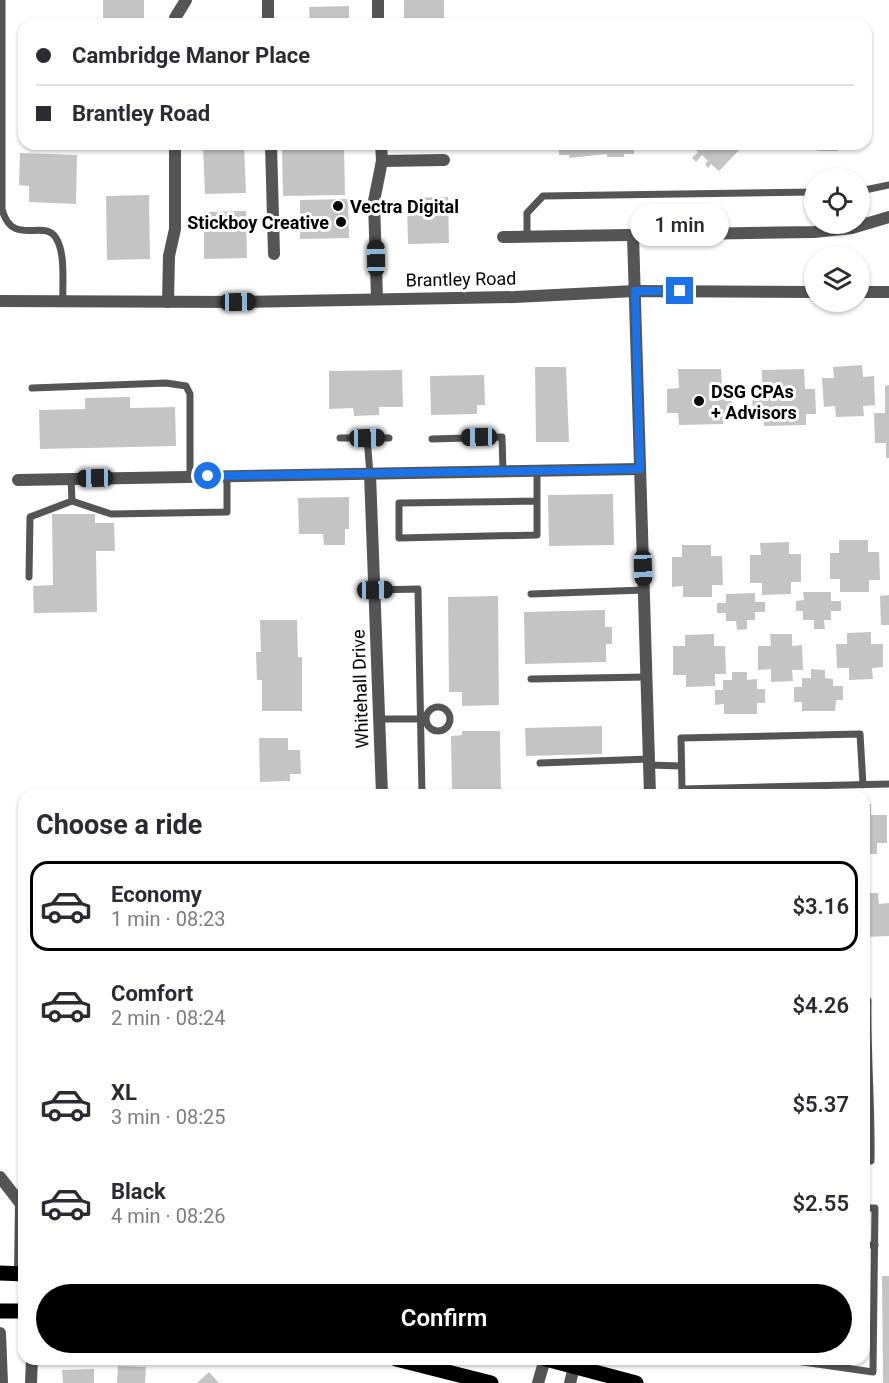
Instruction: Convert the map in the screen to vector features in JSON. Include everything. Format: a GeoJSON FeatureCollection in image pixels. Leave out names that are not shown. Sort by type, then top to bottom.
{"type":"FeatureCollection","features":[{"type":"Feature","properties":{"kind":"main road"},"geometry":{"type":"LineString","coordinates":[[0,1274],[18,1274]]}},
{"type":"Feature","properties":{"kind":"main road"},"geometry":{"type":"LineString","coordinates":[[0,1311],[18,1311]]}},
{"type":"Feature","properties":{"kind":"main road"},"geometry":{"type":"LineString","coordinates":[[420,1365],[491,1383]]}},
{"type":"Feature","properties":{"kind":"main road"},"geometry":{"type":"LineString","coordinates":[[581,1365],[636,1383]]}},
{"type":"Feature","properties":{"kind":"street"},"geometry":{"type":"LineString","coordinates":[[175,0],[176,18]]}},
{"type":"Feature","properties":{"kind":"street"},"geometry":{"type":"LineString","coordinates":[[177,18],[186,0]]}},
{"type":"Feature","properties":{"kind":"street"},"geometry":{"type":"LineString","coordinates":[[268,0],[268,18]]}},
{"type":"Feature","properties":{"kind":"street"},"geometry":{"type":"LineString","coordinates":[[378,0],[378,18]]}},
{"type":"Feature","properties":{"kind":"street"},"geometry":{"type":"LineString","coordinates":[[168,302],[169,256],[176,229],[176,150]]}},
{"type":"Feature","properties":{"kind":"street"},"geometry":{"type":"LineString","coordinates":[[271,150],[274,254]]}},
{"type":"Feature","properties":{"kind":"street"},"geometry":{"type":"LineString","coordinates":[[376,299],[374,201],[382,161],[381,150]]}},
{"type":"Feature","properties":{"kind":"street"},"geometry":{"type":"LineString","coordinates":[[382,161],[444,160]]}},
{"type":"Feature","properties":{"kind":"street"},"geometry":{"type":"LineString","coordinates":[[503,237],[814,232],[852,228],[889,217]]}},
{"type":"Feature","properties":{"kind":"street"},"geometry":{"type":"LineString","coordinates":[[633,235],[650,789]]}},
{"type":"Feature","properties":{"kind":"street","name":"Brantley Road"},"geometry":{"type":"LineString","coordinates":[[0,302],[376,299],[635,291],[804,292]]}},
{"type":"Feature","properties":{"kind":"street"},"geometry":{"type":"LineString","coordinates":[[870,292],[889,292]]}},
{"type":"Feature","properties":{"kind":"street"},"geometry":{"type":"LineString","coordinates":[[18,480],[640,469]]}},
{"type":"Feature","properties":{"kind":"street","name":"Whitehall Drive"},"geometry":{"type":"LineString","coordinates":[[370,474],[382,789]]}},
{"type":"Feature","properties":{"kind":"street"},"geometry":{"type":"LineString","coordinates":[[0,1177],[18,1197]]}},
{"type":"Feature","properties":{"kind":"street"},"geometry":{"type":"LineString","coordinates":[[0,1333],[2,1383]]}},
{"type":"Feature","properties":{"kind":"street"},"geometry":{"type":"LineString","coordinates":[[31,1383],[32,1365]]}},
{"type":"Feature","properties":{"kind":"street"},"geometry":{"type":"LineString","coordinates":[[538,1383],[544,1365]]}},
{"type":"Feature","properties":{"kind":"street"},"geometry":{"type":"LineString","coordinates":[[570,1383],[574,1365]]}},
{"type":"Feature","properties":{"kind":"lane"},"geometry":{"type":"LineString","coordinates":[[2,0],[2,209],[5,221],[13,228],[26,231],[48,231],[55,235],[60,245],[63,302]]}},
{"type":"Feature","properties":{"kind":"lane"},"geometry":{"type":"LineString","coordinates":[[870,189],[889,185]]}},
{"type":"Feature","properties":{"kind":"lane"},"geometry":{"type":"LineString","coordinates":[[527,236],[527,213],[543,196],[804,192]]}},
{"type":"Feature","properties":{"kind":"lane"},"geometry":{"type":"LineString","coordinates":[[32,388],[166,383],[186,386],[190,394],[190,476]]}},
{"type":"Feature","properties":{"kind":"lane"},"geometry":{"type":"LineString","coordinates":[[432,438],[502,437],[502,471]]}},
{"type":"Feature","properties":{"kind":"lane"},"geometry":{"type":"LineString","coordinates":[[340,438],[389,438]]}},
{"type":"Feature","properties":{"kind":"lane"},"geometry":{"type":"LineString","coordinates":[[367,438],[370,474]]}},
{"type":"Feature","properties":{"kind":"lane"},"geometry":{"type":"LineString","coordinates":[[537,470],[537,501],[537,535],[399,538],[399,503],[537,501]]}},
{"type":"Feature","properties":{"kind":"lane"},"geometry":{"type":"LineString","coordinates":[[30,577],[30,517],[72,501],[111,514],[227,512],[227,475]]}},
{"type":"Feature","properties":{"kind":"lane"},"geometry":{"type":"LineString","coordinates":[[71,478],[72,501]]}},
{"type":"Feature","properties":{"kind":"lane"},"geometry":{"type":"LineString","coordinates":[[375,590],[418,589],[422,789]]}},
{"type":"Feature","properties":{"kind":"lane"},"geometry":{"type":"LineString","coordinates":[[531,594],[644,590]]}},
{"type":"Feature","properties":{"kind":"lane"},"geometry":{"type":"LineString","coordinates":[[531,679],[647,676]]}},
{"type":"Feature","properties":{"kind":"lane"},"geometry":{"type":"LineString","coordinates":[[379,719],[422,719]]}},
{"type":"Feature","properties":{"kind":"lane"},"geometry":{"type":"LineString","coordinates":[[863,785],[860,734],[681,738],[682,789],[863,785],[889,784]]}},
{"type":"Feature","properties":{"kind":"lane"},"geometry":{"type":"LineString","coordinates":[[540,763],[649,762],[681,766]]}},
{"type":"Feature","properties":{"kind":"lane"},"geometry":{"type":"LineString","coordinates":[[870,1095],[872,1117],[872,1161],[870,1161]]}},
{"type":"Feature","properties":{"kind":"lane"},"geometry":{"type":"LineString","coordinates":[[824,1365],[873,1372],[875,1245],[874,1208],[870,1208]]}},
{"type":"Feature","properties":{"kind":"lane"},"geometry":{"type":"LineString","coordinates":[[870,1245],[875,1245]]}},
{"type":"Feature","properties":{"kind":"building"},"geometry":{"type":"Polygon","coordinates":[[[103,0],[144,0],[144,18],[103,18],[103,0]]]}},
{"type":"Feature","properties":{"kind":"building"},"geometry":{"type":"Polygon","coordinates":[[[404,0],[444,0],[444,18],[404,18],[404,0]]]}},
{"type":"Feature","properties":{"kind":"building"},"geometry":{"type":"Polygon","coordinates":[[[349,6],[349,18],[310,18],[309,7],[349,6]]]}},
{"type":"Feature","properties":{"kind":"building"},"geometry":{"type":"Polygon","coordinates":[[[203,150],[244,150],[246,193],[205,194],[203,150]]]}},
{"type":"Feature","properties":{"kind":"building"},"geometry":{"type":"Polygon","coordinates":[[[282,150],[344,150],[345,195],[283,196],[282,150]]]}},
{"type":"Feature","properties":{"kind":"building"},"geometry":{"type":"Polygon","coordinates":[[[559,150],[634,150],[634,154],[624,154],[624,157],[607,157],[607,154],[569,158],[569,155],[559,155],[559,150]]]}},
{"type":"Feature","properties":{"kind":"building"},"geometry":{"type":"Polygon","coordinates":[[[696,150],[739,150],[719,171],[711,164],[708,168],[705,164],[708,161],[702,155],[696,162],[692,158],[698,152],[696,150]]]}},
{"type":"Feature","properties":{"kind":"building"},"geometry":{"type":"Polygon","coordinates":[[[20,153],[77,155],[76,204],[29,202],[29,186],[19,185],[20,153]]]}},
{"type":"Feature","properties":{"kind":"building"},"geometry":{"type":"Polygon","coordinates":[[[149,195],[150,259],[107,260],[106,196],[149,195]]]}},
{"type":"Feature","properties":{"kind":"building"},"geometry":{"type":"Polygon","coordinates":[[[448,197],[449,243],[408,244],[407,198],[448,197]]]}},
{"type":"Feature","properties":{"kind":"building"},"geometry":{"type":"Polygon","coordinates":[[[348,199],[349,238],[300,239],[300,200],[348,199]]]}},
{"type":"Feature","properties":{"kind":"building"},"geometry":{"type":"Polygon","coordinates":[[[246,211],[247,258],[204,259],[204,212],[246,211]]]}},
{"type":"Feature","properties":{"kind":"building"},"geometry":{"type":"Polygon","coordinates":[[[862,365],[863,377],[874,376],[875,405],[863,406],[864,416],[836,417],[835,406],[824,407],[822,378],[834,378],[833,367],[862,365]]]}},
{"type":"Feature","properties":{"kind":"building"},"geometry":{"type":"Polygon","coordinates":[[[535,367],[566,367],[569,442],[536,442],[535,367]]]}},
{"type":"Feature","properties":{"kind":"building","name":"DSG CPAs + Advisors"},"geometry":{"type":"Polygon","coordinates":[[[678,369],[721,369],[722,388],[731,388],[732,414],[723,414],[723,424],[679,425],[678,413],[667,413],[667,389],[679,388],[678,369]]]}},
{"type":"Feature","properties":{"kind":"building"},"geometry":{"type":"Polygon","coordinates":[[[804,369],[805,389],[815,389],[816,414],[806,414],[806,425],[764,426],[763,415],[753,416],[752,390],[762,390],[762,370],[804,369]]]}},
{"type":"Feature","properties":{"kind":"building"},"geometry":{"type":"Polygon","coordinates":[[[402,370],[403,407],[379,407],[379,415],[354,416],[353,408],[329,409],[329,371],[402,370]]]}},
{"type":"Feature","properties":{"kind":"building"},"geometry":{"type":"Polygon","coordinates":[[[484,375],[485,405],[477,405],[477,414],[431,415],[430,376],[484,375]]]}},
{"type":"Feature","properties":{"kind":"building"},"geometry":{"type":"Polygon","coordinates":[[[889,385],[889,458],[886,458],[886,443],[875,443],[874,413],[885,413],[885,386],[889,385]]]}},
{"type":"Feature","properties":{"kind":"building"},"geometry":{"type":"Polygon","coordinates":[[[130,397],[130,408],[175,407],[176,446],[40,449],[39,410],[85,409],[85,398],[130,397]]]}},
{"type":"Feature","properties":{"kind":"building"},"geometry":{"type":"Polygon","coordinates":[[[613,494],[614,545],[549,546],[548,495],[613,494]]]}},
{"type":"Feature","properties":{"kind":"building"},"geometry":{"type":"Polygon","coordinates":[[[349,497],[349,529],[345,529],[345,545],[324,545],[323,534],[299,534],[298,498],[349,497]]]}},
{"type":"Feature","properties":{"kind":"building"},"geometry":{"type":"Polygon","coordinates":[[[52,514],[95,514],[95,523],[114,523],[115,551],[96,551],[97,612],[34,613],[33,586],[53,585],[52,514]]]}},
{"type":"Feature","properties":{"kind":"building"},"geometry":{"type":"Polygon","coordinates":[[[839,540],[868,540],[868,552],[879,552],[880,580],[869,580],[869,592],[840,592],[840,579],[830,579],[830,553],[839,553],[839,540]]]}},
{"type":"Feature","properties":{"kind":"building"},"geometry":{"type":"Polygon","coordinates":[[[789,542],[789,554],[801,554],[801,582],[791,582],[791,594],[762,595],[762,583],[750,583],[750,555],[761,555],[760,543],[789,542]]]}},
{"type":"Feature","properties":{"kind":"building"},"geometry":{"type":"Polygon","coordinates":[[[682,545],[711,545],[711,556],[722,556],[723,585],[712,585],[712,597],[683,597],[683,586],[672,587],[672,557],[682,557],[682,545]]]}},
{"type":"Feature","properties":{"kind":"building"},"geometry":{"type":"Polygon","coordinates":[[[803,592],[831,592],[831,601],[841,601],[841,611],[831,611],[831,620],[824,620],[825,629],[814,629],[814,620],[803,620],[803,611],[796,611],[796,601],[804,600],[803,592]]]}},
{"type":"Feature","properties":{"kind":"building"},"geometry":{"type":"Polygon","coordinates":[[[755,593],[755,602],[765,602],[765,612],[755,612],[755,620],[747,620],[747,629],[737,630],[736,621],[726,621],[726,613],[717,613],[717,603],[726,603],[726,594],[755,593]]]}},
{"type":"Feature","properties":{"kind":"building"},"geometry":{"type":"Polygon","coordinates":[[[889,595],[889,625],[881,625],[880,596],[889,595]]]}},
{"type":"Feature","properties":{"kind":"building"},"geometry":{"type":"Polygon","coordinates":[[[498,596],[499,705],[462,706],[462,692],[449,692],[448,597],[498,596]]]}},
{"type":"Feature","properties":{"kind":"building"},"geometry":{"type":"Polygon","coordinates":[[[605,610],[605,627],[612,627],[612,644],[606,644],[606,662],[525,664],[524,612],[605,610]]]}},
{"type":"Feature","properties":{"kind":"building"},"geometry":{"type":"Polygon","coordinates":[[[260,620],[297,620],[298,657],[302,657],[302,711],[262,711],[262,680],[257,680],[256,652],[261,652],[260,620]]]}},
{"type":"Feature","properties":{"kind":"building"},"geometry":{"type":"Polygon","coordinates":[[[871,632],[871,644],[883,644],[883,667],[872,668],[873,679],[849,680],[849,668],[837,668],[836,644],[847,644],[847,633],[871,632]]]}},
{"type":"Feature","properties":{"kind":"building"},"geometry":{"type":"Polygon","coordinates":[[[714,634],[714,646],[725,646],[726,674],[715,674],[715,686],[686,687],[686,675],[673,675],[673,646],[685,646],[685,635],[714,634]]]}},
{"type":"Feature","properties":{"kind":"building"},"geometry":{"type":"Polygon","coordinates":[[[770,634],[792,634],[792,646],[802,645],[803,670],[792,670],[793,681],[771,682],[771,669],[758,670],[758,646],[771,646],[770,634]]]}},
{"type":"Feature","properties":{"kind":"building"},"geometry":{"type":"Polygon","coordinates":[[[811,669],[825,670],[825,678],[833,679],[833,686],[843,686],[843,700],[836,700],[835,711],[802,711],[802,702],[794,702],[794,687],[802,687],[802,678],[811,678],[811,669]]]}},
{"type":"Feature","properties":{"kind":"building"},"geometry":{"type":"Polygon","coordinates":[[[732,672],[747,672],[747,680],[757,679],[757,689],[765,689],[765,703],[757,703],[757,714],[724,714],[724,704],[715,705],[715,690],[723,690],[723,680],[732,680],[732,672]]]}},
{"type":"Feature","properties":{"kind":"building"},"geometry":{"type":"Polygon","coordinates":[[[602,726],[602,754],[526,756],[525,728],[602,726]]]}},
{"type":"Feature","properties":{"kind":"building"},"geometry":{"type":"Polygon","coordinates":[[[462,731],[500,731],[501,789],[452,789],[451,736],[462,735],[462,731]]]}},
{"type":"Feature","properties":{"kind":"building"},"geometry":{"type":"Polygon","coordinates":[[[259,738],[288,738],[288,750],[300,750],[301,774],[290,774],[290,781],[260,782],[259,738]]]}},
{"type":"Feature","properties":{"kind":"building"},"geometry":{"type":"Polygon","coordinates":[[[870,804],[871,815],[887,815],[887,843],[877,843],[877,854],[870,854],[870,804]]]}},
{"type":"Feature","properties":{"kind":"building"},"geometry":{"type":"Polygon","coordinates":[[[870,893],[878,893],[879,904],[889,903],[889,936],[870,937],[870,893]]]}},
{"type":"Feature","properties":{"kind":"building"},"geometry":{"type":"Polygon","coordinates":[[[882,1276],[889,1276],[889,1383],[883,1383],[882,1276]]]}},
{"type":"Feature","properties":{"kind":"building"},"geometry":{"type":"Polygon","coordinates":[[[118,1366],[146,1367],[145,1383],[117,1383],[118,1366]]]}},
{"type":"Feature","properties":{"kind":"building"},"geometry":{"type":"Polygon","coordinates":[[[94,1369],[94,1383],[63,1383],[62,1370],[94,1369]]]}},
{"type":"Feature","properties":{"kind":"building"},"geometry":{"type":"Polygon","coordinates":[[[209,1372],[219,1383],[197,1383],[209,1372]]]}},
{"type":"Feature","properties":{"kind":"place","name":"Vectra Digital"},"geometry":{"type":"Point","coordinates":[338,206]}},
{"type":"Feature","properties":{"kind":"place","name":"Stickboy Creative"},"geometry":{"type":"Point","coordinates":[341,222]}},
{"type":"Feature","properties":{"kind":"place","name":"DSG CPAs + Advisors"},"geometry":{"type":"Point","coordinates":[699,401]}},
{"type":"Feature","properties":{"kind":"route"},"geometry":{"type":"LineString","coordinates":[[208,476],[640,469],[635,291],[680,291]]}}]}
